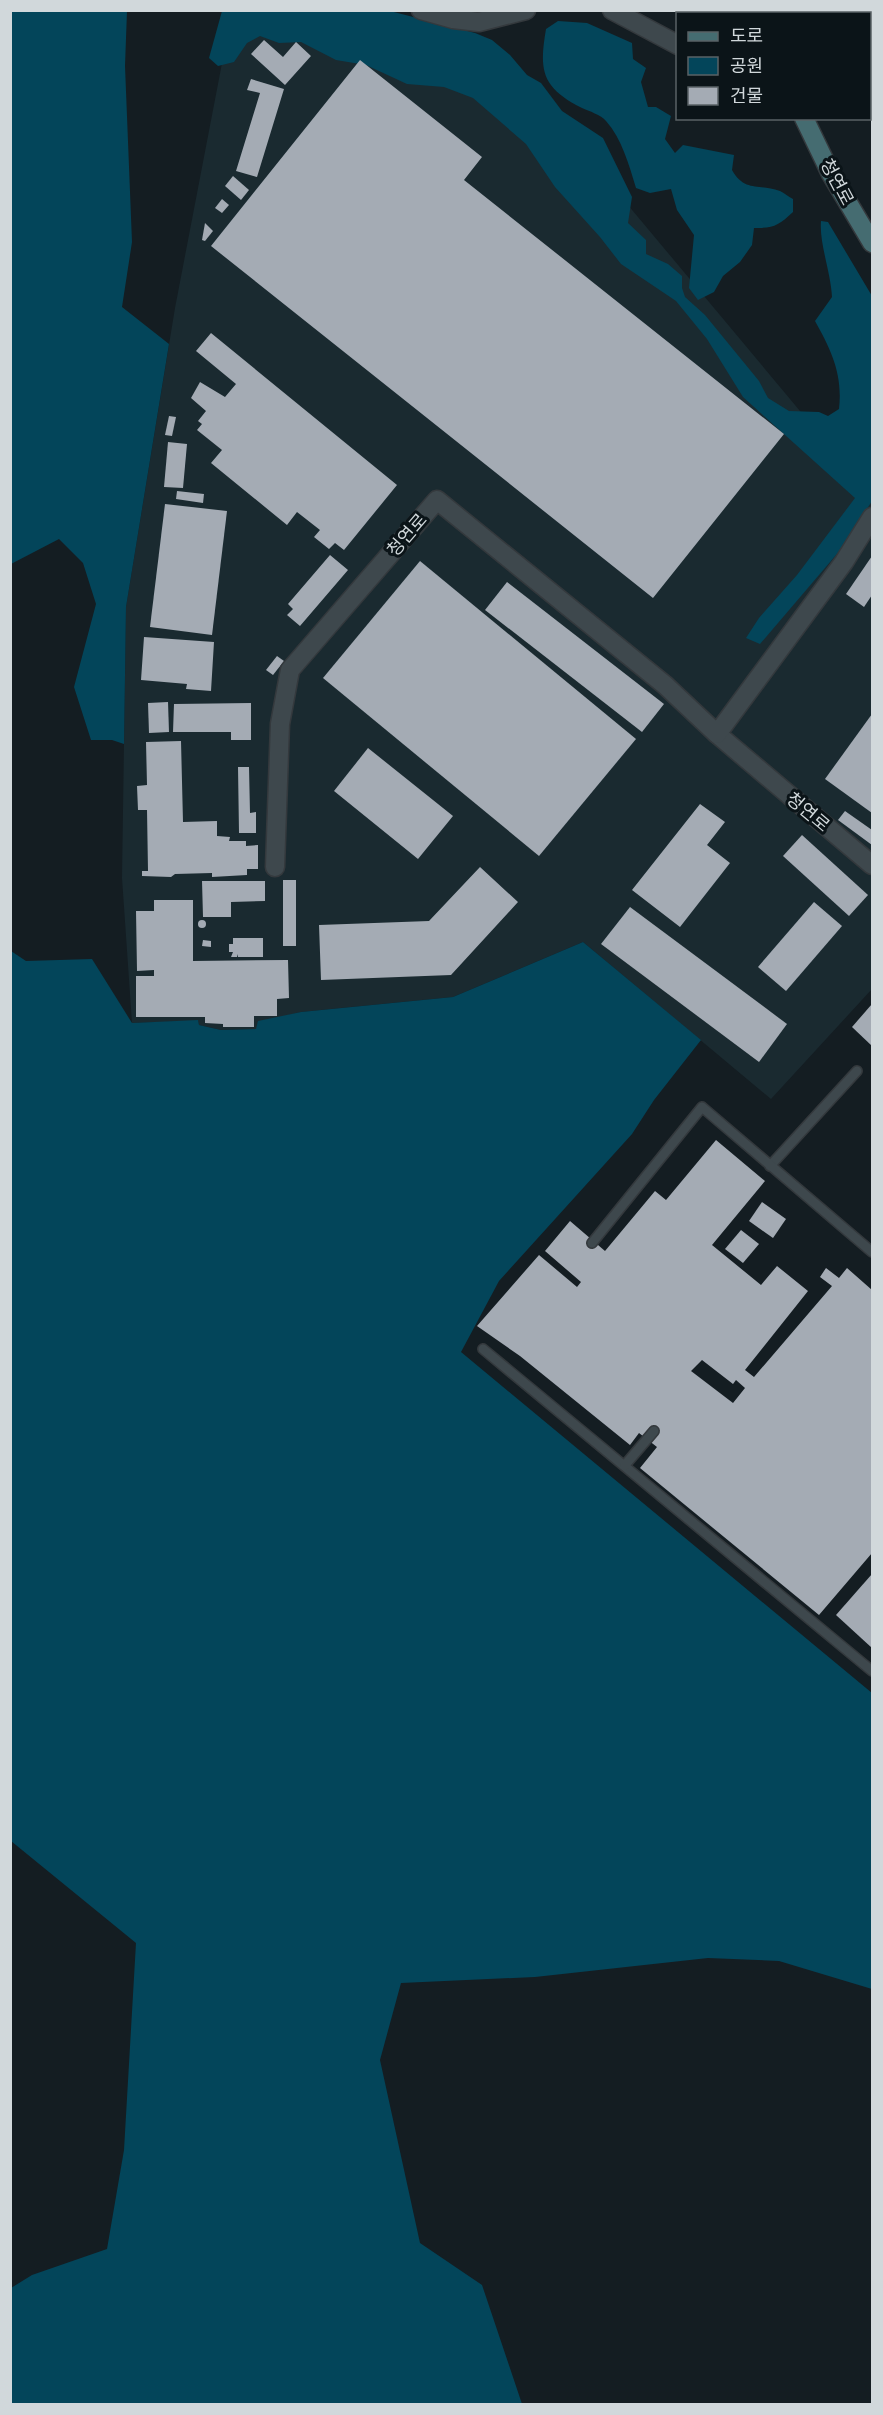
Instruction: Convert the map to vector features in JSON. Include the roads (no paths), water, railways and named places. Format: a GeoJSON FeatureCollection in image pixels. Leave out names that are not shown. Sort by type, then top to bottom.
{"type":"FeatureCollection","features":[{"type":"Feature","properties":{"kind":"main road","name":"청연로"},"geometry":{"type":"LineString","coordinates":[[805,120],[842,193],[873,243]]}},
{"type":"Feature","properties":{"kind":"street"},"geometry":{"type":"LineString","coordinates":[[421,10],[453,19],[479,22],[526,10]]}},
{"type":"Feature","properties":{"kind":"street"},"geometry":{"type":"LineString","coordinates":[[612,10],[676,44]]}},
{"type":"Feature","properties":{"kind":"street","name":"청연로"},"geometry":{"type":"LineString","coordinates":[[275,867],[280,724],[290,669],[437,500],[665,685],[717,734],[873,865]]}},
{"type":"Feature","properties":{"kind":"street"},"geometry":{"type":"LineString","coordinates":[[717,734],[844,562],[873,517]]}},
{"type":"Feature","properties":{"kind":"lane"},"geometry":{"type":"LineString","coordinates":[[770,1166],[857,1071]]}},
{"type":"Feature","properties":{"kind":"lane"},"geometry":{"type":"LineString","coordinates":[[592,1243],[702,1107],[873,1252]]}},
{"type":"Feature","properties":{"kind":"lane"},"geometry":{"type":"LineString","coordinates":[[483,1349],[873,1671]]}},
{"type":"Feature","properties":{"kind":"lane"},"geometry":{"type":"LineString","coordinates":[[625,1465],[654,1431]]}}]}
